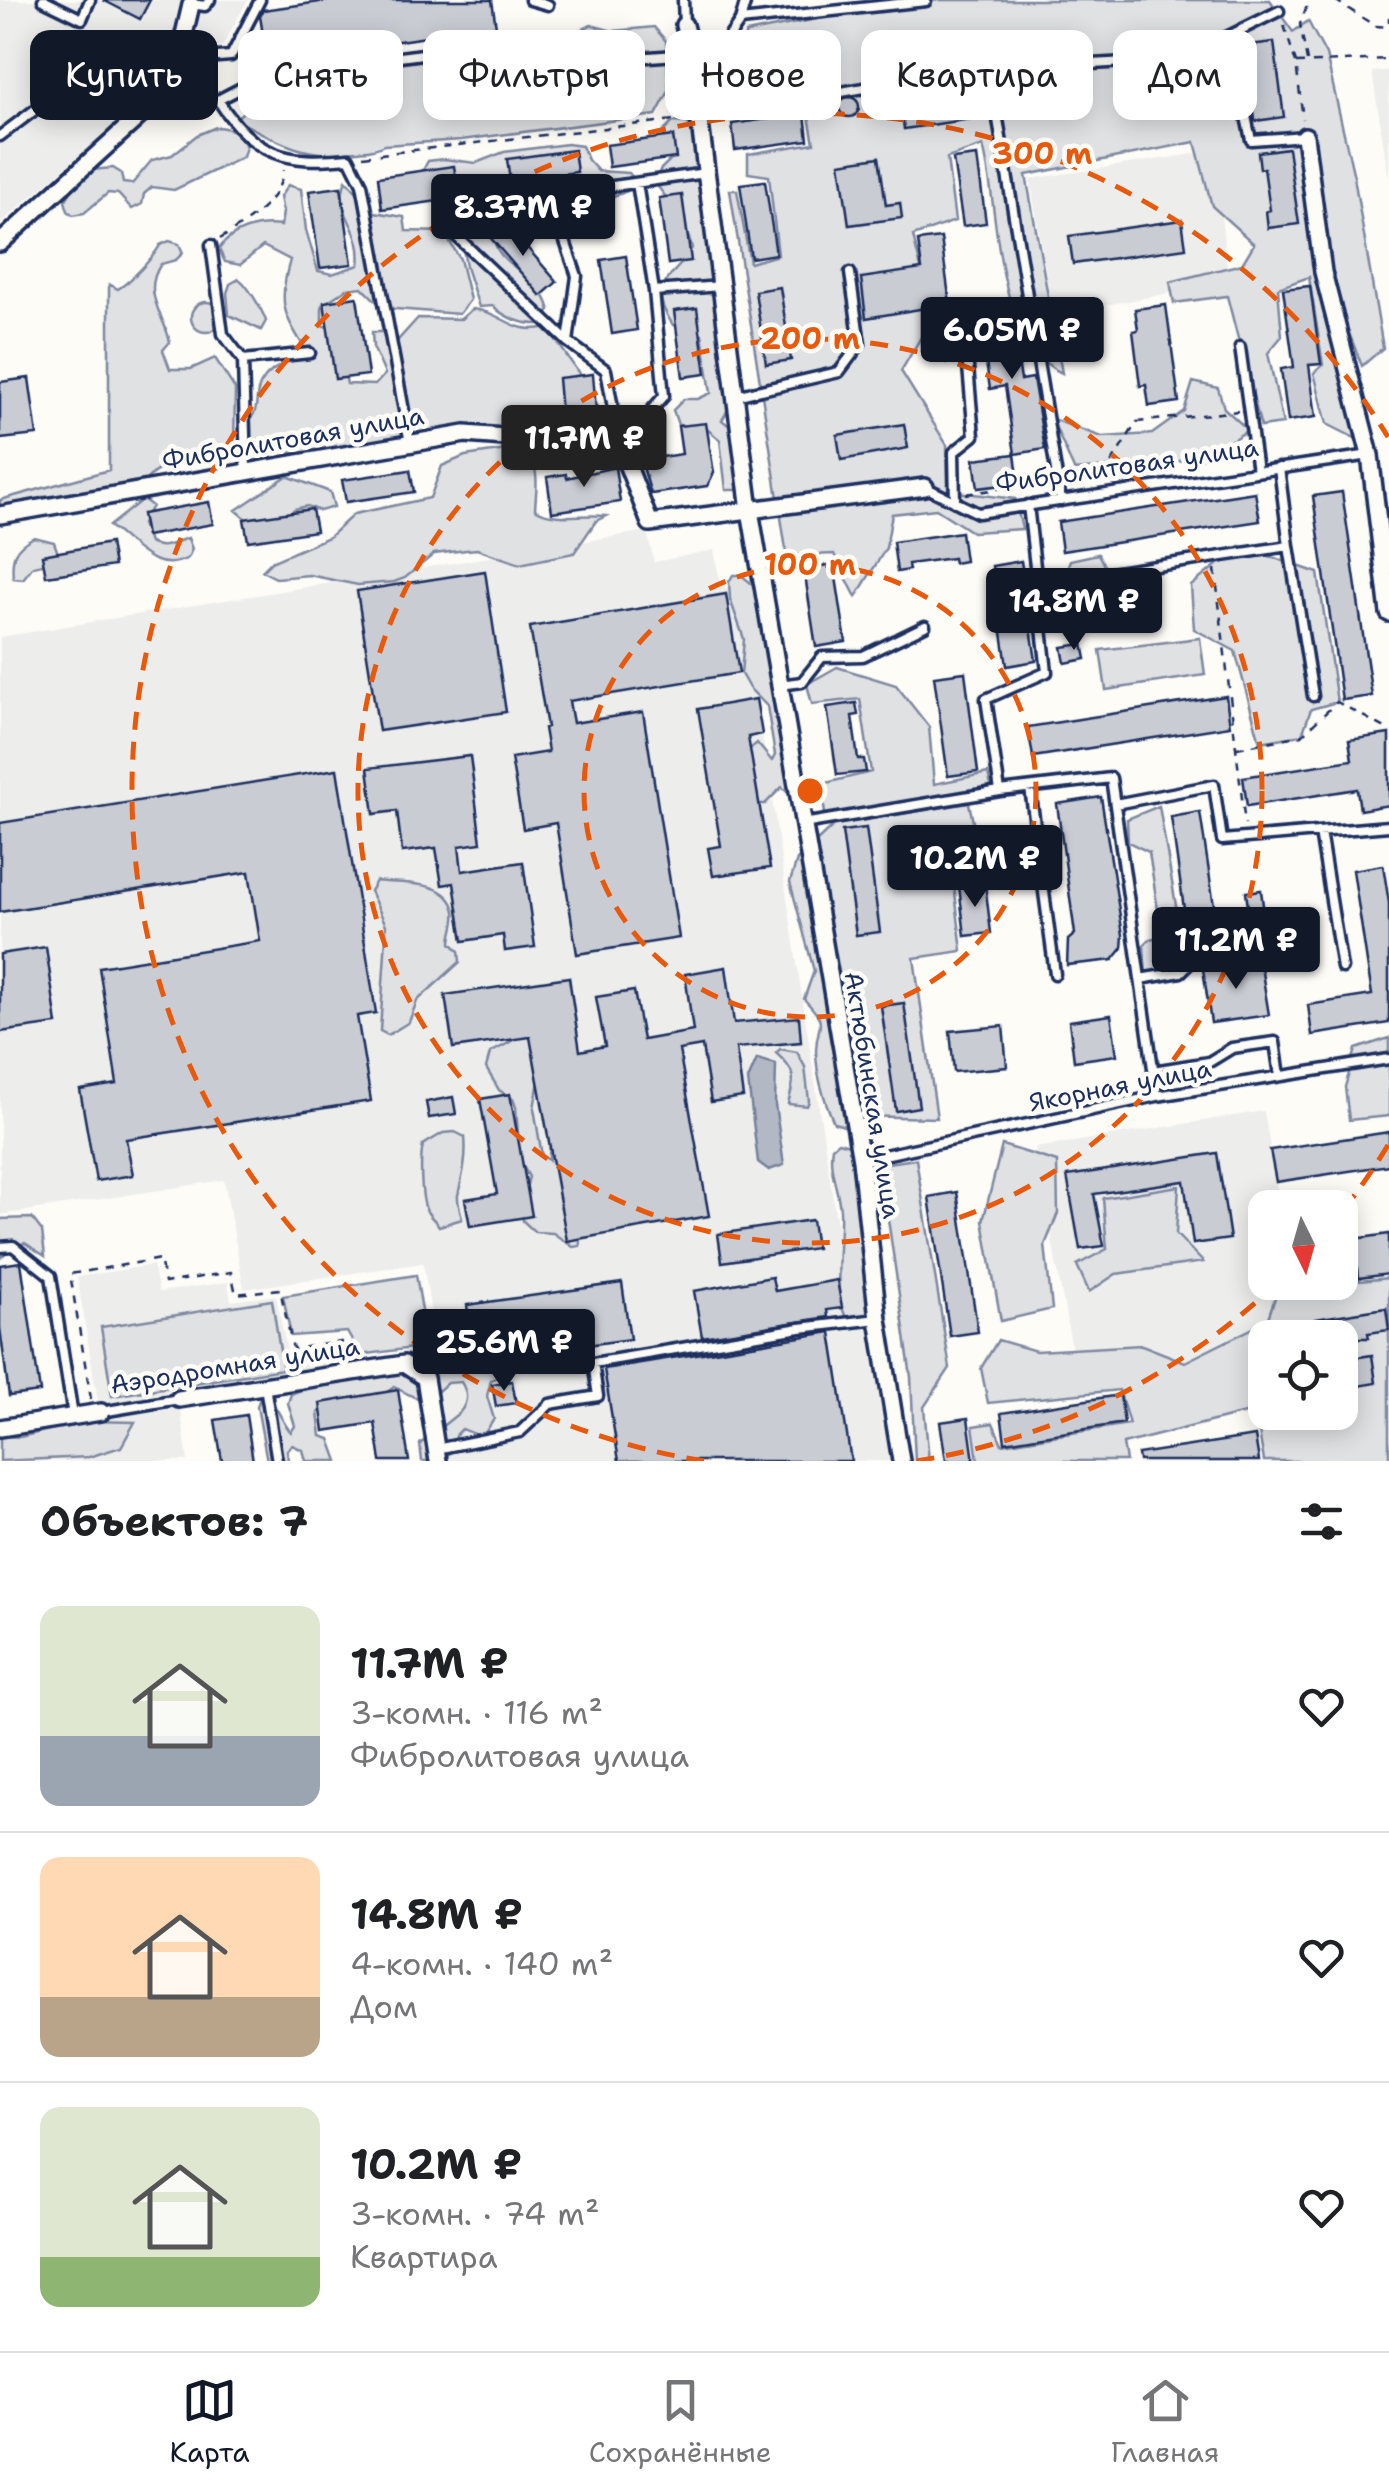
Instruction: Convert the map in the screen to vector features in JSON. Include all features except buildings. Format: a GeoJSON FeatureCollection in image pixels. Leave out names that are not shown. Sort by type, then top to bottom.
{"type":"FeatureCollection","features":[{"type":"Feature","properties":{"kind":"street"},"geometry":{"type":"LineString","coordinates":[[185,30],[191,3]]}},
{"type":"Feature","properties":{"kind":"street","name":"Актюбинская улица"},"geometry":{"type":"LineString","coordinates":[[684,25],[685,30]]}},
{"type":"Feature","properties":{"kind":"street"},"geometry":{"type":"LineString","coordinates":[[0,243],[135,120]]}},
{"type":"Feature","properties":{"kind":"street","name":"Актюбинская улица"},"geometry":{"type":"LineString","coordinates":[[699,120],[750,510],[860,1160],[878,1319],[901,1461]]}},
{"type":"Feature","properties":{"kind":"street"},"geometry":{"type":"LineString","coordinates":[[1305,136],[1323,272],[1370,455],[1389,612]]}},
{"type":"Feature","properties":{"kind":"street","name":"Фибролитовая улица"},"geometry":{"type":"LineString","coordinates":[[0,515],[465,434],[620,446],[650,523],[925,487]]}},
{"type":"Feature","properties":{"kind":"street","name":"Аэродромная улица"},"geometry":{"type":"LineString","coordinates":[[180,1400],[404,1364],[425,1378],[437,1455]]}},
{"type":"Feature","properties":{"kind":"street","name":"Аэродромная улица"},"geometry":{"type":"LineString","coordinates":[[0,1428],[97,1412]]}},
{"type":"Feature","properties":{"kind":"lane"},"geometry":{"type":"LineString","coordinates":[[43,0],[82,19],[90,0]]}},
{"type":"Feature","properties":{"kind":"lane"},"geometry":{"type":"LineString","coordinates":[[191,3],[205,6],[210,0]]}},
{"type":"Feature","properties":{"kind":"lane"},"geometry":{"type":"LineString","coordinates":[[218,57],[232,56],[260,0]]}},
{"type":"Feature","properties":{"kind":"lane"},"geometry":{"type":"LineString","coordinates":[[530,0],[548,5]]}},
{"type":"Feature","properties":{"kind":"lane"},"geometry":{"type":"LineString","coordinates":[[683,0],[684,25]]}},
{"type":"Feature","properties":{"kind":"lane"},"geometry":{"type":"LineString","coordinates":[[734,30],[746,0]]}},
{"type":"Feature","properties":{"kind":"lane"},"geometry":{"type":"LineString","coordinates":[[740,22],[926,1]]}},
{"type":"Feature","properties":{"kind":"lane"},"geometry":{"type":"LineString","coordinates":[[1241,30],[1280,11]]}},
{"type":"Feature","properties":{"kind":"lane"},"geometry":{"type":"LineString","coordinates":[[410,443],[362,184],[349,158],[311,162],[284,158],[253,141],[218,100],[268,74],[538,38],[621,59],[665,56]]}},
{"type":"Feature","properties":{"kind":"lane"},"geometry":{"type":"LineString","coordinates":[[0,136],[30,114]]}},
{"type":"Feature","properties":{"kind":"lane"},"geometry":{"type":"LineString","coordinates":[[998,120],[1061,500]]}},
{"type":"Feature","properties":{"kind":"lane"},"geometry":{"type":"LineString","coordinates":[[1247,120],[1251,140],[1305,136]]}},
{"type":"Feature","properties":{"kind":"lane"},"geometry":{"type":"LineString","coordinates":[[568,342],[577,276],[549,195],[706,173]]}},
{"type":"Feature","properties":{"kind":"lane"},"geometry":{"type":"LineString","coordinates":[[620,446],[664,396],[654,291],[637,183]]}},
{"type":"Feature","properties":{"kind":"lane"},"geometry":{"type":"LineString","coordinates":[[454,234],[568,342],[606,370],[620,446]]}},
{"type":"Feature","properties":{"kind":"lane"},"geometry":{"type":"LineString","coordinates":[[211,245],[223,334],[243,360],[246,471]]}},
{"type":"Feature","properties":{"kind":"lane"},"geometry":{"type":"LineString","coordinates":[[735,396],[840,372],[860,344],[850,273]]}},
{"type":"Feature","properties":{"kind":"lane"},"geometry":{"type":"LineString","coordinates":[[654,291],[721,286]]}},
{"type":"Feature","properties":{"kind":"lane"},"geometry":{"type":"LineString","coordinates":[[955,498],[954,452],[974,436],[964,332]]}},
{"type":"Feature","properties":{"kind":"lane"},"geometry":{"type":"LineString","coordinates":[[1240,347],[1258,472]]}},
{"type":"Feature","properties":{"kind":"lane"},"geometry":{"type":"LineString","coordinates":[[243,360],[310,353]]}},
{"type":"Feature","properties":{"kind":"lane","name":"Фибролитовая улица"},"geometry":{"type":"LineString","coordinates":[[925,487],[955,498],[978,513],[1370,455]]}},
{"type":"Feature","properties":{"kind":"lane"},"geometry":{"type":"LineString","coordinates":[[1279,468],[1313,696]]}},
{"type":"Feature","properties":{"kind":"lane"},"geometry":{"type":"LineString","coordinates":[[1000,791],[986,699],[1047,672],[1028,506]]}},
{"type":"Feature","properties":{"kind":"lane"},"geometry":{"type":"LineString","coordinates":[[1037,584],[1289,546]]}},
{"type":"Feature","properties":{"kind":"lane"},"geometry":{"type":"LineString","coordinates":[[780,685],[802,682],[822,657],[862,656],[925,626]]}},
{"type":"Feature","properties":{"kind":"lane"},"geometry":{"type":"LineString","coordinates":[[803,824],[1000,791],[1111,778],[1157,1096]]}},
{"type":"Feature","properties":{"kind":"lane"},"geometry":{"type":"LineString","coordinates":[[1115,804],[1214,784],[1222,840],[1389,826]]}},
{"type":"Feature","properties":{"kind":"lane"},"geometry":{"type":"LineString","coordinates":[[1030,788],[1056,974]]}},
{"type":"Feature","properties":{"kind":"lane"},"geometry":{"type":"LineString","coordinates":[[1320,832],[1342,968]]}},
{"type":"Feature","properties":{"kind":"lane"},"geometry":{"type":"LineString","coordinates":[[1140,979],[1181,972],[1192,962],[1264,948]]}},
{"type":"Feature","properties":{"kind":"lane"},"geometry":{"type":"LineString","coordinates":[[1154,1071],[1209,1062],[1232,1048],[1274,1042],[1280,1076]]}},
{"type":"Feature","properties":{"kind":"lane","name":"Якорная улица"},"geometry":{"type":"LineString","coordinates":[[860,1160],[1157,1096],[1389,1059]]}},
{"type":"Feature","properties":{"kind":"lane"},"geometry":{"type":"LineString","coordinates":[[0,1247],[13,1246],[51,1276],[73,1416]]}},
{"type":"Feature","properties":{"kind":"lane"},"geometry":{"type":"LineString","coordinates":[[437,1455],[520,1432],[550,1404],[598,1396],[593,1363],[800,1328],[878,1319]]}},
{"type":"Feature","properties":{"kind":"lane"},"geometry":{"type":"LineString","coordinates":[[265,1386],[278,1461]]}},
{"type":"Feature","properties":{"kind":"lane","name":"Аэродромная улица"},"geometry":{"type":"LineString","coordinates":[[97,1412],[180,1400]]}},
{"type":"Feature","properties":{"kind":"path"},"geometry":{"type":"LineString","coordinates":[[1307,63],[1300,24],[1309,0]]}},
{"type":"Feature","properties":{"kind":"path"},"geometry":{"type":"LineString","coordinates":[[1335,0],[1375,26],[1389,22]]}},
{"type":"Feature","properties":{"kind":"path"},"geometry":{"type":"LineString","coordinates":[[1280,11],[1296,63],[1305,136]]}},
{"type":"Feature","properties":{"kind":"path"},"geometry":{"type":"LineString","coordinates":[[1296,63],[1389,59]]}},
{"type":"Feature","properties":{"kind":"path"},"geometry":{"type":"LineString","coordinates":[[349,158],[673,120]]}},
{"type":"Feature","properties":{"kind":"path"},"geometry":{"type":"LineString","coordinates":[[211,245],[256,215],[282,182],[284,158]]}},
{"type":"Feature","properties":{"kind":"path"},"geometry":{"type":"LineString","coordinates":[[955,498],[1106,473],[1137,422],[1249,409]]}},
{"type":"Feature","properties":{"kind":"path"},"geometry":{"type":"LineString","coordinates":[[1213,558],[1246,838]]}},
{"type":"Feature","properties":{"kind":"path"},"geometry":{"type":"LineString","coordinates":[[1236,748],[1302,735],[1337,702],[1389,730]]}},
{"type":"Feature","properties":{"kind":"path"},"geometry":{"type":"LineString","coordinates":[[97,1412],[70,1274],[160,1259],[166,1283],[231,1272],[236,1294],[280,1289],[293,1349],[341,1342],[347,1373]]}},
{"type":"Feature","properties":{"kind":"shaded area"},"geometry":{"type":"Polygon","coordinates":[[[0,0],[248,0],[222,46],[218,46],[218,30],[30,30],[30,120],[120,120],[0,224],[0,0]]]}},
{"type":"Feature","properties":{"kind":"shaded area"},"geometry":{"type":"Polygon","coordinates":[[[914,0],[1270,0],[1293,32],[1308,21],[1326,55],[1354,177],[1383,348],[1362,366],[1341,313],[1359,440],[1327,424],[1314,373],[1323,365],[1309,277],[1278,288],[1282,336],[1268,353],[1283,424],[1261,427],[1227,296],[1174,303],[1170,282],[1242,264],[1254,244],[1212,206],[1195,142],[1026,175],[1062,373],[1039,357],[1011,304],[983,146],[947,158],[955,221],[913,236],[933,317],[901,371],[947,445],[948,491],[1015,499],[1022,529],[972,532],[936,509],[892,514],[886,548],[856,597],[834,554],[787,556],[730,190],[737,190],[750,263],[778,255],[769,176],[748,173],[748,154],[814,143],[810,120],[841,120],[841,30],[761,30],[914,0]]]}},
{"type":"Feature","properties":{"kind":"shaded area"},"geometry":{"type":"Polygon","coordinates":[[[591,25],[609,30],[581,30],[591,25]]]}},
{"type":"Feature","properties":{"kind":"shaded area"},"geometry":{"type":"Polygon","coordinates":[[[654,27],[665,40],[665,98],[656,115],[645,116],[645,30],[623,30],[654,27]]]}},
{"type":"Feature","properties":{"kind":"shaded area"},"geometry":{"type":"Polygon","coordinates":[[[423,61],[423,120],[617,120],[331,154],[288,145],[235,119],[403,120],[403,63],[423,61]]]}},
{"type":"Feature","properties":{"kind":"shaded area"},"geometry":{"type":"Polygon","coordinates":[[[1389,70],[1389,179],[1372,72],[1389,70]]]}},
{"type":"Feature","properties":{"kind":"shaded area"},"geometry":{"type":"Polygon","coordinates":[[[673,122],[687,123],[698,133],[721,365],[729,393],[729,406],[722,420],[733,429],[743,490],[726,490],[720,440],[708,430],[678,425],[673,410],[684,399],[698,399],[711,393],[702,334],[689,325],[673,325],[661,299],[665,282],[692,248],[678,204],[656,184],[660,170],[670,160],[663,132],[673,122]]]}},
{"type":"Feature","properties":{"kind":"shaded area"},"geometry":{"type":"Polygon","coordinates":[[[216,127],[238,134],[246,147],[243,157],[174,190],[152,187],[144,194],[142,204],[132,209],[118,194],[108,193],[84,213],[73,215],[68,211],[65,201],[91,170],[113,168],[121,173],[123,183],[132,184],[152,160],[172,155],[197,135],[216,127]]]}},
{"type":"Feature","properties":{"kind":"shaded area"},"geometry":{"type":"Polygon","coordinates":[[[567,144],[582,146],[598,171],[629,173],[639,185],[598,200],[555,200],[566,173],[526,167],[521,180],[550,211],[557,225],[547,236],[533,212],[505,205],[494,214],[493,233],[503,257],[533,282],[550,310],[543,324],[536,324],[510,318],[493,306],[479,307],[466,267],[455,195],[421,174],[428,161],[476,163],[504,152],[567,144]]]}},
{"type":"Feature","properties":{"kind":"shaded area"},"geometry":{"type":"Polygon","coordinates":[[[1213,151],[1229,282],[1053,315],[1030,179],[1213,151]]]}},
{"type":"Feature","properties":{"kind":"shaded area"},"geometry":{"type":"Polygon","coordinates":[[[346,180],[375,212],[404,217],[406,231],[444,232],[460,259],[470,300],[459,314],[383,308],[362,287],[347,289],[322,305],[322,325],[336,330],[347,384],[375,385],[385,374],[373,347],[372,332],[386,332],[398,340],[418,318],[461,319],[472,309],[483,311],[516,326],[547,327],[606,421],[604,447],[482,434],[309,455],[247,447],[240,428],[256,410],[264,379],[307,352],[285,309],[284,288],[290,260],[263,246],[240,265],[225,262],[219,249],[246,229],[281,226],[280,197],[288,185],[301,189],[306,230],[318,271],[332,274],[359,265],[357,240],[343,203],[346,180]]]}},
{"type":"Feature","properties":{"kind":"shaded area"},"geometry":{"type":"Polygon","coordinates":[[[169,241],[179,244],[183,253],[176,260],[161,264],[153,284],[170,342],[163,350],[170,369],[191,369],[215,358],[235,389],[234,451],[220,464],[180,462],[162,468],[146,480],[86,495],[41,497],[19,519],[0,520],[0,500],[109,470],[109,284],[118,289],[123,286],[160,245],[169,241]]]}},
{"type":"Feature","properties":{"kind":"shaded area"},"geometry":{"type":"Polygon","coordinates":[[[239,279],[264,316],[266,321],[261,330],[229,315],[227,293],[230,284],[239,279]]]}},
{"type":"Feature","properties":{"kind":"shaded area"},"geometry":{"type":"Polygon","coordinates":[[[206,302],[216,307],[221,317],[216,327],[206,332],[196,327],[191,317],[196,307],[206,302]]]}},
{"type":"Feature","properties":{"kind":"shaded area"},"geometry":{"type":"Polygon","coordinates":[[[1193,382],[1218,388],[1224,408],[1248,430],[1201,459],[1074,470],[1052,419],[1102,437],[1152,434],[1184,411],[1193,382]]]}},
{"type":"Feature","properties":{"kind":"shaded area"},"geometry":{"type":"Polygon","coordinates":[[[513,449],[534,466],[535,509],[560,516],[606,516],[596,521],[574,553],[520,564],[477,549],[434,554],[405,578],[358,585],[309,575],[276,578],[262,571],[271,562],[329,537],[354,514],[430,498],[442,466],[465,456],[513,449]]]}},
{"type":"Feature","properties":{"kind":"shaded area"},"geometry":{"type":"Polygon","coordinates":[[[287,476],[330,492],[334,507],[320,511],[307,506],[294,509],[277,533],[254,525],[236,510],[287,476]]]}},
{"type":"Feature","properties":{"kind":"shaded area"},"geometry":{"type":"Polygon","coordinates":[[[143,499],[152,506],[142,524],[149,543],[165,546],[188,538],[192,549],[188,558],[176,563],[155,561],[109,526],[143,499]]]}},
{"type":"Feature","properties":{"kind":"shaded area"},"geometry":{"type":"Polygon","coordinates":[[[647,531],[654,562],[714,550],[721,586],[736,591],[762,734],[850,1310],[867,1308],[892,1461],[427,1461],[421,1412],[441,1375],[423,1263],[244,1289],[224,1180],[0,1215],[0,637],[647,531]]]}},
{"type":"Feature","properties":{"kind":"shaded area"},"geometry":{"type":"Polygon","coordinates":[[[34,537],[54,542],[59,556],[56,561],[33,566],[23,579],[13,578],[15,553],[34,537]]]}},
{"type":"Feature","properties":{"kind":"shaded area"},"geometry":{"type":"Polygon","coordinates":[[[1240,546],[1318,573],[1337,702],[1311,709],[1302,735],[1260,742],[1235,651],[1194,629],[1191,586],[1240,546]]]}},
{"type":"Feature","properties":{"kind":"shaded area"},"geometry":{"type":"Polygon","coordinates":[[[1098,554],[1115,586],[1079,624],[1052,610],[1070,560],[1098,554]]]}},
{"type":"Feature","properties":{"kind":"shaded area"},"geometry":{"type":"Polygon","coordinates":[[[733,575],[741,575],[760,590],[781,651],[805,782],[802,798],[794,799],[782,787],[765,804],[757,804],[743,764],[757,743],[772,761],[775,755],[767,706],[741,674],[744,639],[730,599],[729,582],[733,575]]]}},
{"type":"Feature","properties":{"kind":"shaded area"},"geometry":{"type":"Polygon","coordinates":[[[1200,638],[1205,675],[1106,690],[1100,650],[1200,638]]]}},
{"type":"Feature","properties":{"kind":"shaded area"},"geometry":{"type":"Polygon","coordinates":[[[837,667],[896,685],[929,727],[934,784],[988,773],[992,790],[825,815],[822,784],[871,772],[860,699],[812,704],[807,684],[837,667]]]}},
{"type":"Feature","properties":{"kind":"shaded area"},"geometry":{"type":"Polygon","coordinates":[[[969,803],[984,875],[954,884],[962,951],[914,958],[937,1118],[859,1116],[851,1020],[835,972],[829,987],[828,1024],[850,1117],[844,1126],[834,1123],[818,1068],[820,1024],[804,999],[814,971],[790,882],[797,860],[834,825],[969,803]]]}},
{"type":"Feature","properties":{"kind":"shaded area"},"geometry":{"type":"Polygon","coordinates":[[[1159,806],[1180,929],[1162,936],[1149,852],[1128,842],[1127,819],[1159,806]]]}},
{"type":"Feature","properties":{"kind":"shaded area"},"geometry":{"type":"Polygon","coordinates":[[[376,881],[434,888],[451,900],[455,919],[451,943],[459,951],[460,962],[417,1001],[409,1022],[388,1035],[380,1031],[386,925],[370,891],[376,881]]]}},
{"type":"Feature","properties":{"kind":"shaded area"},"geometry":{"type":"Polygon","coordinates":[[[1169,935],[1174,943],[1171,972],[1146,976],[1144,945],[1150,939],[1169,935]]]}},
{"type":"Feature","properties":{"kind":"shaded area"},"geometry":{"type":"Polygon","coordinates":[[[533,1030],[540,1076],[534,1108],[542,1156],[549,1160],[550,1136],[579,1229],[580,1246],[573,1247],[553,1233],[535,1232],[523,1221],[522,1204],[529,1177],[514,1150],[518,1134],[516,1107],[513,1099],[499,1090],[486,1068],[490,1053],[533,1030]]]}},
{"type":"Feature","properties":{"kind":"shaded area"},"geometry":{"type":"Polygon","coordinates":[[[1389,1038],[1389,1116],[1349,1120],[1345,1087],[1356,1049],[1389,1038]]]}},
{"type":"Feature","properties":{"kind":"shaded area"},"geometry":{"type":"Polygon","coordinates":[[[780,1049],[797,1052],[805,1067],[807,1106],[788,1104],[793,1076],[776,1053],[780,1049]]]}},
{"type":"Feature","properties":{"kind":"shaded area"},"geometry":{"type":"Polygon","coordinates":[[[757,1059],[776,1064],[775,1105],[784,1165],[769,1170],[758,1162],[748,1080],[757,1059]]]}},
{"type":"Feature","properties":{"kind":"shaded area"},"geometry":{"type":"Polygon","coordinates":[[[1264,1111],[1277,1190],[1248,1190],[1248,1300],[1287,1300],[1275,1320],[1248,1320],[1248,1366],[1080,1393],[1035,1148],[1264,1111]]]}},
{"type":"Feature","properties":{"kind":"shaded area"},"geometry":{"type":"Polygon","coordinates":[[[455,1132],[465,1137],[458,1198],[462,1219],[439,1226],[423,1200],[423,1145],[443,1133],[455,1132]]]}},
{"type":"Feature","properties":{"kind":"shaded area"},"geometry":{"type":"Polygon","coordinates":[[[838,1142],[853,1146],[878,1290],[872,1315],[853,1327],[846,1317],[839,1288],[840,1210],[831,1155],[838,1142]]]}},
{"type":"Feature","properties":{"kind":"shaded area"},"geometry":{"type":"Polygon","coordinates":[[[1002,1145],[1057,1162],[1058,1213],[1045,1245],[1052,1309],[1001,1321],[983,1221],[1002,1145]]]}},
{"type":"Feature","properties":{"kind":"shaded area"},"geometry":{"type":"Polygon","coordinates":[[[916,1159],[950,1368],[924,1407],[929,1461],[915,1461],[911,1377],[880,1164],[916,1159]]]}},
{"type":"Feature","properties":{"kind":"shaded area"},"geometry":{"type":"Polygon","coordinates":[[[1179,1186],[1176,1234],[1203,1262],[1116,1274],[1089,1292],[1077,1265],[1107,1249],[1103,1198],[1179,1186]]]}},
{"type":"Feature","properties":{"kind":"shaded area"},"geometry":{"type":"Polygon","coordinates":[[[32,1218],[42,1231],[45,1256],[25,1243],[13,1246],[0,1258],[0,1219],[32,1218]]]}},
{"type":"Feature","properties":{"kind":"shaded area"},"geometry":{"type":"Polygon","coordinates":[[[153,1265],[159,1292],[228,1282],[231,1301],[276,1295],[288,1356],[336,1350],[339,1368],[178,1391],[188,1461],[0,1461],[105,1443],[77,1277],[153,1265]]]}},
{"type":"Feature","properties":{"kind":"shaded area"},"geometry":{"type":"Polygon","coordinates":[[[416,1275],[428,1346],[360,1355],[347,1332],[291,1336],[283,1296],[416,1275]]]}},
{"type":"Feature","properties":{"kind":"shaded area"},"geometry":{"type":"Polygon","coordinates":[[[1358,1278],[1360,1281],[1389,1278],[1389,1461],[1264,1461],[1259,1430],[1358,1430],[1358,1320],[1267,1320],[1274,1300],[1358,1300],[1358,1278]]]}},
{"type":"Feature","properties":{"kind":"shaded area"},"geometry":{"type":"Polygon","coordinates":[[[272,1300],[283,1369],[112,1396],[101,1327],[272,1300]]]}},
{"type":"Feature","properties":{"kind":"shaded area"},"geometry":{"type":"Polygon","coordinates":[[[1248,1330],[1248,1416],[1245,1413],[1123,1444],[1126,1461],[978,1461],[973,1426],[993,1423],[1002,1444],[1129,1424],[1119,1390],[988,1403],[981,1368],[998,1340],[1036,1351],[1142,1345],[1185,1362],[1248,1330]]]}},
{"type":"Feature","properties":{"kind":"shaded area"},"geometry":{"type":"Polygon","coordinates":[[[422,1359],[477,1368],[510,1363],[512,1371],[491,1380],[487,1396],[494,1419],[485,1433],[477,1435],[462,1429],[450,1453],[441,1461],[422,1461],[420,1444],[460,1412],[466,1401],[465,1390],[461,1382],[447,1383],[429,1399],[394,1387],[368,1406],[323,1407],[318,1413],[321,1436],[330,1439],[338,1461],[306,1461],[303,1450],[292,1445],[287,1450],[288,1461],[267,1461],[257,1406],[260,1398],[268,1398],[291,1432],[295,1426],[288,1403],[291,1394],[318,1383],[422,1359]]]}},
{"type":"Feature","properties":{"kind":"shaded area"},"geometry":{"type":"Polygon","coordinates":[[[87,1421],[135,1422],[121,1447],[89,1457],[0,1461],[0,1436],[20,1437],[87,1421]]]}}]}
